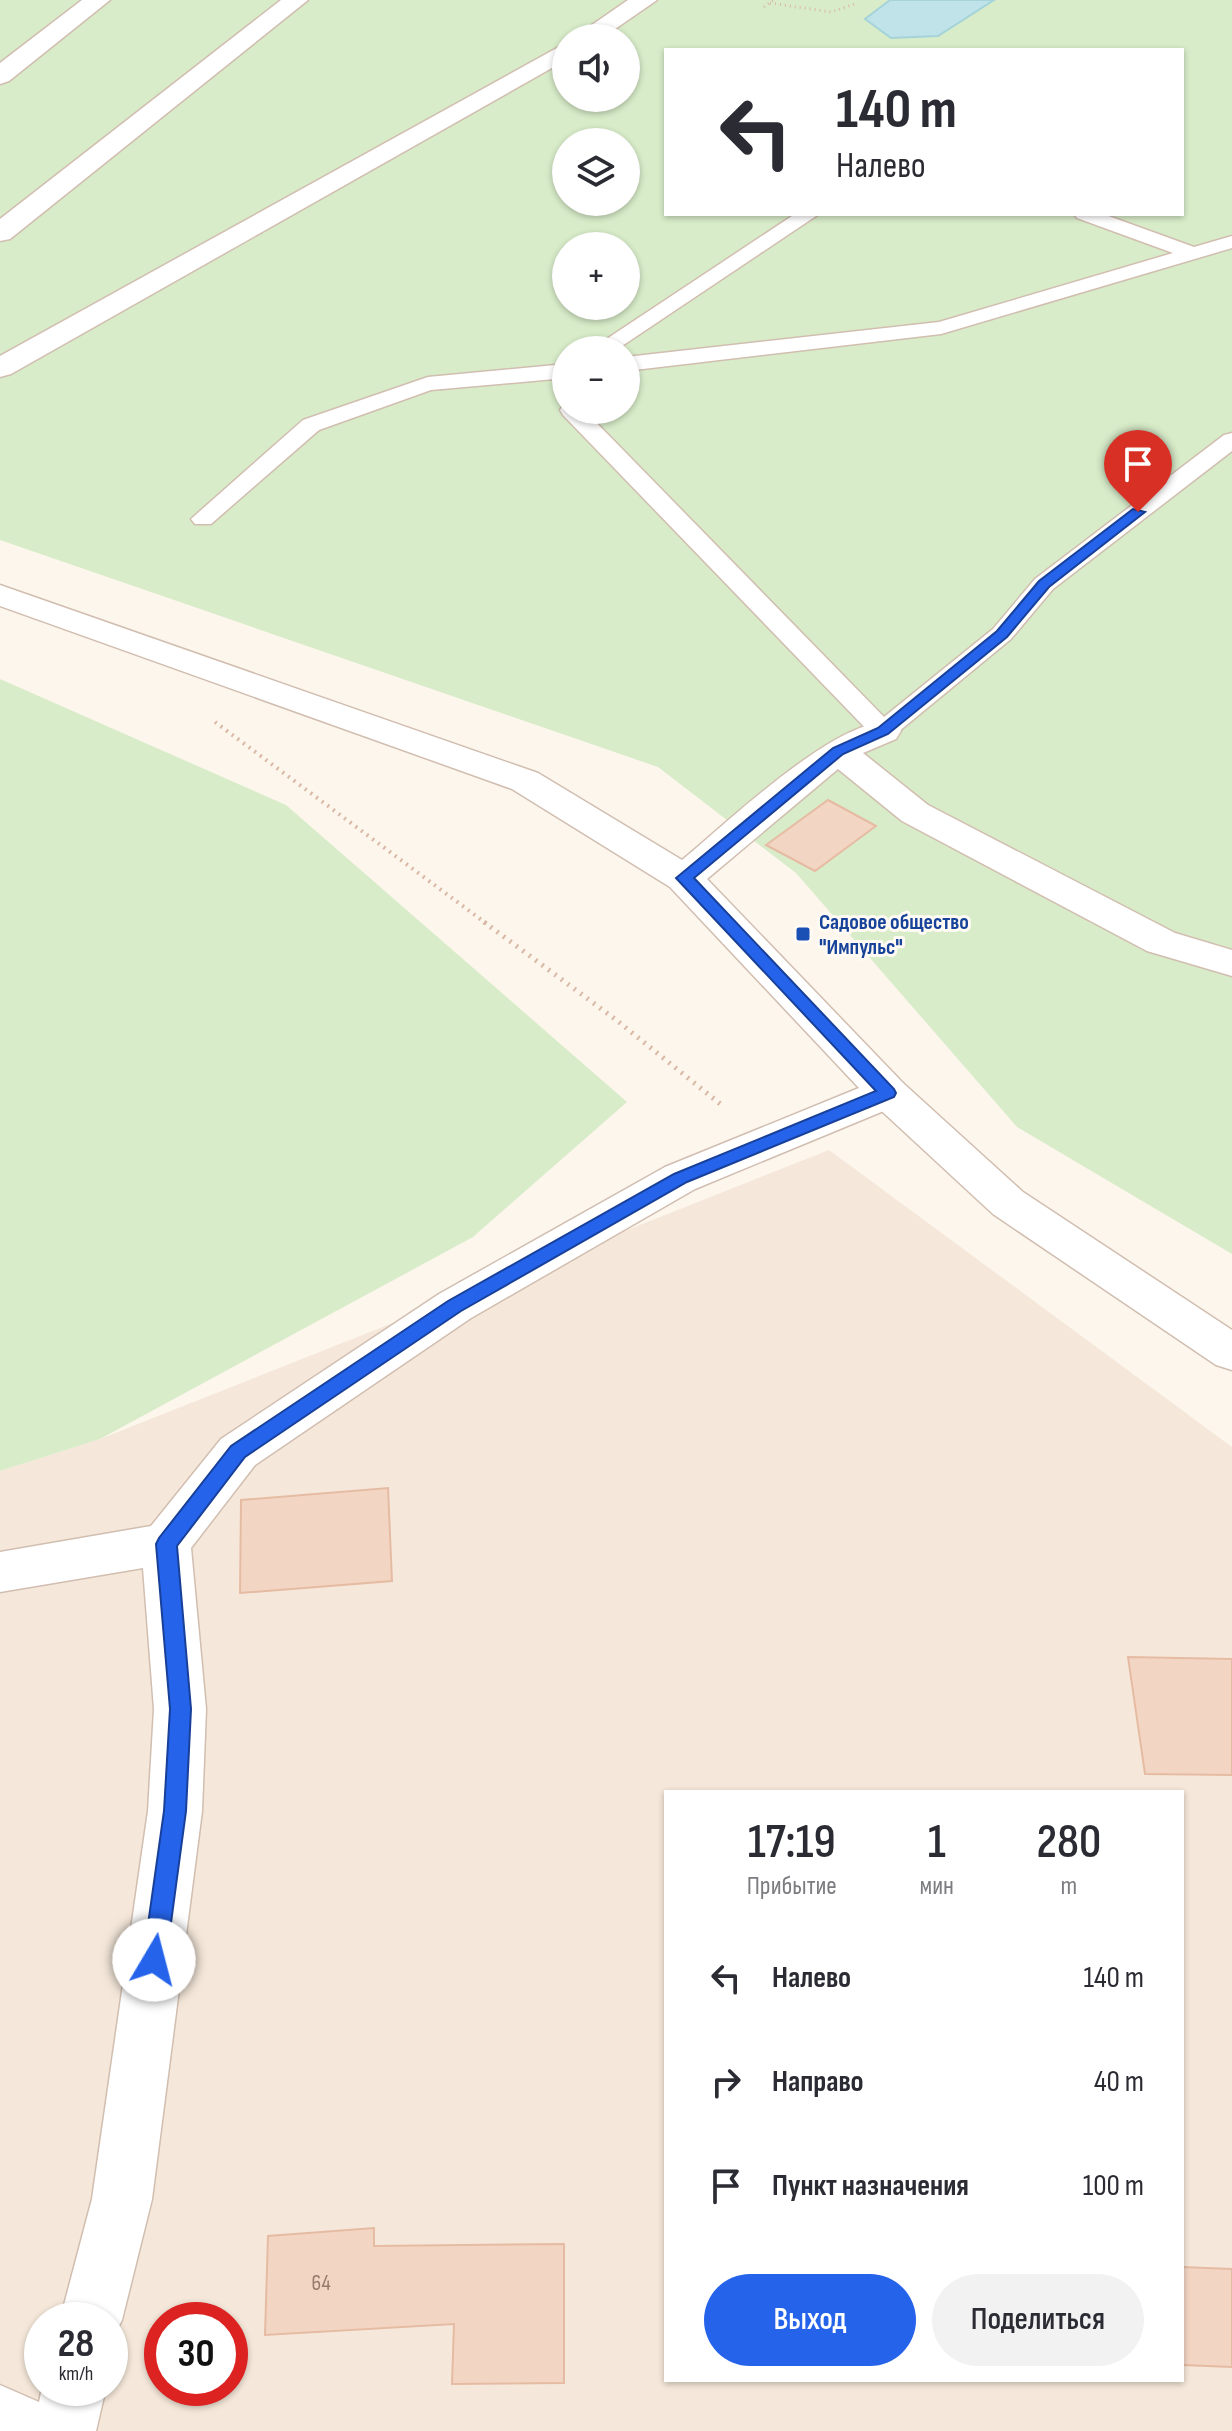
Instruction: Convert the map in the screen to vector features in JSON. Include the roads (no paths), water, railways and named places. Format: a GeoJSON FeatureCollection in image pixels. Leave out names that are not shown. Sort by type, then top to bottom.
{"type":"FeatureCollection","features":[{"type":"Feature","properties":{"kind":"street"},"geometry":{"type":"LineString","coordinates":[[0,76],[47,36],[98,0]]}},
{"type":"Feature","properties":{"kind":"street"},"geometry":{"type":"LineString","coordinates":[[0,233],[296,0]]}},
{"type":"Feature","properties":{"kind":"street"},"geometry":{"type":"LineString","coordinates":[[607,24],[645,0]]}},
{"type":"Feature","properties":{"kind":"street"},"geometry":{"type":"LineString","coordinates":[[0,368],[552,58]]}},
{"type":"Feature","properties":{"kind":"street"},"geometry":{"type":"LineString","coordinates":[[0,595],[525,781],[684,878],[888,1093],[1008,1203],[1232,1353]]}},
{"type":"Feature","properties":{"kind":"street"},"geometry":{"type":"LineString","coordinates":[[684,878],[838,751],[883,731]]}},
{"type":"Feature","properties":{"kind":"street"},"geometry":{"type":"LineString","coordinates":[[838,751],[915,813],[1161,942],[1232,963]]}},
{"type":"Feature","properties":{"kind":"street"},"geometry":{"type":"LineString","coordinates":[[0,1572],[166,1544],[238,1452],[455,1306],[680,1178],[888,1093]]}},
{"type":"Feature","properties":{"kind":"street"},"geometry":{"type":"LineString","coordinates":[[96,2302],[122,2199],[175,1811],[180,1709],[166,1544]]}},
{"type":"Feature","properties":{"kind":"street"},"geometry":{"type":"LineString","coordinates":[[64,2431],[70,2406]]}},
{"type":"Feature","properties":{"kind":"street"},"geometry":{"type":"LineString","coordinates":[[0,2417],[29,2431]]}},
{"type":"Feature","properties":{"kind":"lane"},"geometry":{"type":"LineString","coordinates":[[622,336],[806,216]]}},
{"type":"Feature","properties":{"kind":"lane"},"geometry":{"type":"LineString","coordinates":[[1090,216],[1192,253]]}},
{"type":"Feature","properties":{"kind":"lane"},"geometry":{"type":"LineString","coordinates":[[640,362],[941,328],[1232,242]]}},
{"type":"Feature","properties":{"kind":"lane"},"geometry":{"type":"LineString","coordinates":[[203,519],[311,425],[428,384],[552,373]]}},
{"type":"Feature","properties":{"kind":"lane"},"geometry":{"type":"LineString","coordinates":[[585,424],[883,731],[1002,634],[1044,584],[1232,440]]}},
{"type":"Feature","properties":{"kind":"water"},"geometry":{"type":"Polygon","coordinates":[[[890,0],[994,0],[938,36],[891,38],[865,19],[890,0]]]}},
{"type":"Feature","properties":{"kind":"place","name":"Садовое общество \"Импульс\""},"geometry":{"type":"Point","coordinates":[803,934]}}]}
